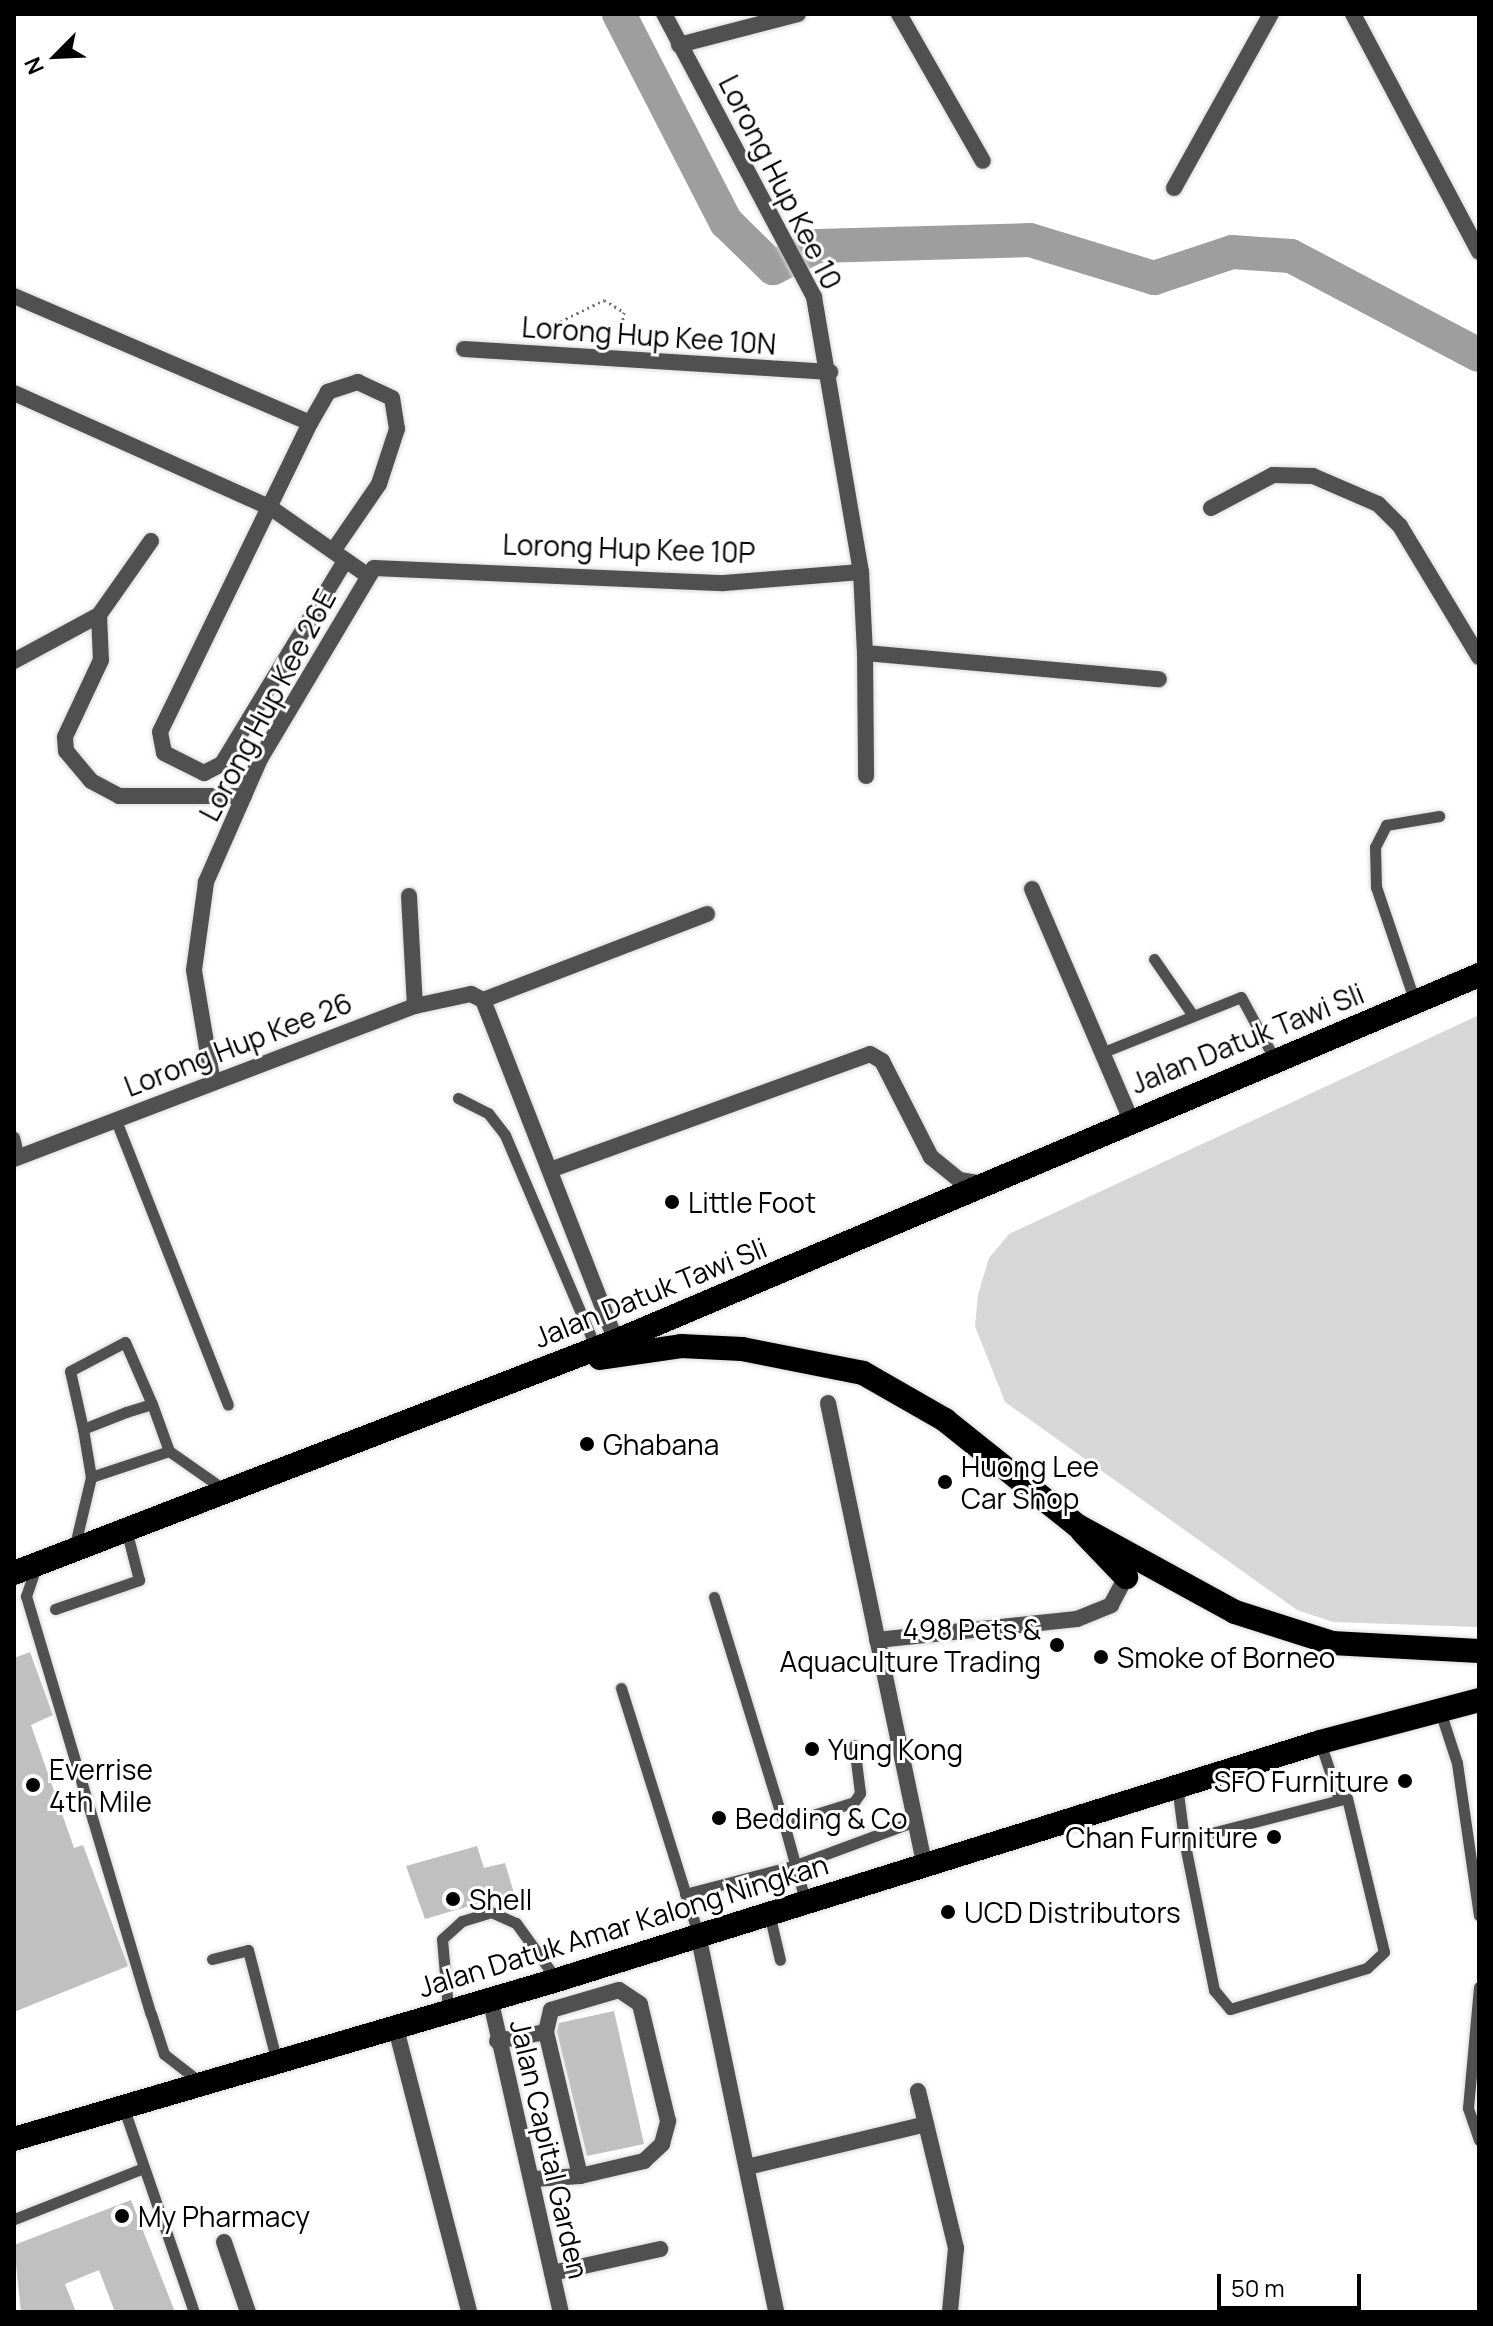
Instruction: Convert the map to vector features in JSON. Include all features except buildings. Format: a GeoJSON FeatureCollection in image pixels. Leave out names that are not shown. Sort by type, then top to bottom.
{"type":"FeatureCollection","features":[{"type":"Feature","properties":{"kind":"highway","name":"Jalan Datuk Tawi Sli"},"geometry":{"type":"LineString","coordinates":[[14,1573],[606,1345],[985,1184],[1130,1118],[1479,975]]}},
{"type":"Feature","properties":{"kind":"highway"},"geometry":{"type":"LineString","coordinates":[[554,1365],[681,1346],[742,1349],[863,1373],[945,1420],[1078,1526],[1126,1577]]}},
{"type":"Feature","properties":{"kind":"highway"},"geometry":{"type":"LineString","coordinates":[[1078,1526],[1235,1612],[1283,1628],[1332,1643],[1479,1651]]}},
{"type":"Feature","properties":{"kind":"highway","name":"Jalan Datuk Amar Kalong Ningkan"},"geometry":{"type":"LineString","coordinates":[[14,2139],[278,2063],[448,2009],[557,1980],[805,1900],[1320,1742],[1479,1700]]}},
{"type":"Feature","properties":{"kind":"street","name":"Lorong Hup Kee 10"},"geometry":{"type":"LineString","coordinates":[[664,14],[808,280],[830,372],[861,572]]}},
{"type":"Feature","properties":{"kind":"street"},"geometry":{"type":"LineString","coordinates":[[679,45],[798,14]]}},
{"type":"Feature","properties":{"kind":"street"},"geometry":{"type":"LineString","coordinates":[[899,14],[983,161]]}},
{"type":"Feature","properties":{"kind":"street"},"geometry":{"type":"LineString","coordinates":[[1174,188],[1271,14]]}},
{"type":"Feature","properties":{"kind":"street"},"geometry":{"type":"LineString","coordinates":[[1353,14],[1479,252]]}},
{"type":"Feature","properties":{"kind":"street"},"geometry":{"type":"LineString","coordinates":[[14,296],[310,423]]}},
{"type":"Feature","properties":{"kind":"street","name":"Lorong Hup Kee 10N"},"geometry":{"type":"LineString","coordinates":[[464,349],[830,372]]}},
{"type":"Feature","properties":{"kind":"street"},"geometry":{"type":"LineString","coordinates":[[358,382],[379,386],[400,414],[379,484],[234,745],[222,764],[204,773],[164,753],[160,732],[271,508],[310,423],[328,392],[358,382]]}},
{"type":"Feature","properties":{"kind":"street"},"geometry":{"type":"LineString","coordinates":[[14,393],[271,508],[367,575]]}},
{"type":"Feature","properties":{"kind":"street"},"geometry":{"type":"LineString","coordinates":[[1211,508],[1273,475],[1313,476],[1378,504],[1400,526],[1479,657]]}},
{"type":"Feature","properties":{"kind":"street"},"geometry":{"type":"LineString","coordinates":[[14,661],[99,615],[151,541]]}},
{"type":"Feature","properties":{"kind":"street","name":"Lorong Hup Kee 10P"},"geometry":{"type":"LineString","coordinates":[[393,563],[724,583],[861,572]]}},
{"type":"Feature","properties":{"kind":"street","name":"Lorong Hup Kee 26E"},"geometry":{"type":"LineString","coordinates":[[212,1078],[194,970],[206,882],[260,759],[336,639],[367,575],[393,563]]}},
{"type":"Feature","properties":{"kind":"street"},"geometry":{"type":"LineString","coordinates":[[861,572],[866,776]]}},
{"type":"Feature","properties":{"kind":"street"},"geometry":{"type":"LineString","coordinates":[[99,615],[101,660],[65,737],[72,763],[119,796],[244,796]]}},
{"type":"Feature","properties":{"kind":"street"},"geometry":{"type":"LineString","coordinates":[[865,653],[1159,679]]}},
{"type":"Feature","properties":{"kind":"street"},"geometry":{"type":"LineString","coordinates":[[234,745],[260,759]]}},
{"type":"Feature","properties":{"kind":"street"},"geometry":{"type":"LineString","coordinates":[[1032,889],[1106,1051],[1130,1118]]}},
{"type":"Feature","properties":{"kind":"street"},"geometry":{"type":"LineString","coordinates":[[409,896],[415,1006]]}},
{"type":"Feature","properties":{"kind":"street"},"geometry":{"type":"LineString","coordinates":[[606,1345],[550,1170],[483,1000],[707,914]]}},
{"type":"Feature","properties":{"kind":"street","name":"Lorong Hup Kee 26"},"geometry":{"type":"LineString","coordinates":[[17,1158],[212,1078],[415,1006],[471,994],[483,1000]]}},
{"type":"Feature","properties":{"kind":"street"},"geometry":{"type":"LineString","coordinates":[[550,1170],[870,1054],[882,1061],[931,1157],[959,1180],[985,1184]]}},
{"type":"Feature","properties":{"kind":"street"},"geometry":{"type":"LineString","coordinates":[[828,1403],[912,1822],[924,1864]]}},
{"type":"Feature","properties":{"kind":"street"},"geometry":{"type":"LineString","coordinates":[[877,1640],[1077,1619],[1111,1605],[1126,1577]]}},
{"type":"Feature","properties":{"kind":"street"},"geometry":{"type":"LineString","coordinates":[[698,1934],[776,2312]]}},
{"type":"Feature","properties":{"kind":"street"},"geometry":{"type":"LineString","coordinates":[[533,2179],[580,2176],[644,2161],[662,2144],[668,2121],[661,2092],[631,1995],[619,1990],[561,2002],[551,2010],[546,2032],[580,2176]]}},
{"type":"Feature","properties":{"kind":"street","name":"Jalan Capital Garden"},"geometry":{"type":"LineString","coordinates":[[490,1998],[497,2041],[533,2179],[561,2312]]}},
{"type":"Feature","properties":{"kind":"street"},"geometry":{"type":"LineString","coordinates":[[395,2025],[469,2312]]}},
{"type":"Feature","properties":{"kind":"street"},"geometry":{"type":"LineString","coordinates":[[497,2041],[546,2032]]}},
{"type":"Feature","properties":{"kind":"street"},"geometry":{"type":"LineString","coordinates":[[918,2091],[956,2248],[950,2312]]}},
{"type":"Feature","properties":{"kind":"street"},"geometry":{"type":"LineString","coordinates":[[747,2167],[926,2124]]}},
{"type":"Feature","properties":{"kind":"street"},"geometry":{"type":"LineString","coordinates":[[224,2242],[248,2312]]}},
{"type":"Feature","properties":{"kind":"street"},"geometry":{"type":"LineString","coordinates":[[552,2273],[660,2249]]}},
{"type":"Feature","properties":{"kind":"lane"},"geometry":{"type":"LineString","coordinates":[[1415,1002],[1376,887],[1375,847],[1386,825],[1439,816]]}},
{"type":"Feature","properties":{"kind":"lane"},"geometry":{"type":"LineString","coordinates":[[1154,959],[1192,1014]]}},
{"type":"Feature","properties":{"kind":"lane"},"geometry":{"type":"LineString","coordinates":[[1106,1051],[1192,1014],[1241,997],[1275,1060]]}},
{"type":"Feature","properties":{"kind":"lane"},"geometry":{"type":"LineString","coordinates":[[458,1098],[488,1113],[505,1135],[606,1345]]}},
{"type":"Feature","properties":{"kind":"lane"},"geometry":{"type":"LineString","coordinates":[[115,1118],[228,1405]]}},
{"type":"Feature","properties":{"kind":"lane"},"geometry":{"type":"LineString","coordinates":[[14,1137],[17,1158]]}},
{"type":"Feature","properties":{"kind":"lane"},"geometry":{"type":"LineString","coordinates":[[74,1549],[91,1477],[70,1371],[125,1342],[169,1451],[205,1482],[227,1491]]}},
{"type":"Feature","properties":{"kind":"lane"},"geometry":{"type":"LineString","coordinates":[[83,1429],[152,1404]]}},
{"type":"Feature","properties":{"kind":"lane"},"geometry":{"type":"LineString","coordinates":[[91,1477],[169,1451]]}},
{"type":"Feature","properties":{"kind":"lane"},"geometry":{"type":"LineString","coordinates":[[55,1609],[139,1580],[126,1529]]}},
{"type":"Feature","properties":{"kind":"lane"},"geometry":{"type":"LineString","coordinates":[[38,1564],[26,1596],[155,2026],[164,2054],[205,2084]]}},
{"type":"Feature","properties":{"kind":"lane"},"geometry":{"type":"LineString","coordinates":[[714,1597],[805,1900]]}},
{"type":"Feature","properties":{"kind":"lane"},"geometry":{"type":"LineString","coordinates":[[621,1688],[698,1934]]}},
{"type":"Feature","properties":{"kind":"lane"},"geometry":{"type":"LineString","coordinates":[[1439,1710],[1457,1763],[1479,1915]]}},
{"type":"Feature","properties":{"kind":"lane"},"geometry":{"type":"LineString","coordinates":[[1320,1742],[1338,1796]]}},
{"type":"Feature","properties":{"kind":"lane"},"geometry":{"type":"LineString","coordinates":[[784,1824],[854,1802],[860,1793],[854,1745]]}},
{"type":"Feature","properties":{"kind":"lane"},"geometry":{"type":"LineString","coordinates":[[1177,1785],[1184,1840],[1214,1990],[1230,2009],[1367,1968],[1384,1952],[1347,1798],[1338,1796],[1184,1840]]}},
{"type":"Feature","properties":{"kind":"lane"},"geometry":{"type":"LineString","coordinates":[[685,1894],[796,1865],[912,1822]]}},
{"type":"Feature","properties":{"kind":"lane"},"geometry":{"type":"LineString","coordinates":[[448,2009],[442,1939],[462,1921],[491,1912],[516,1923],[557,1980]]}},
{"type":"Feature","properties":{"kind":"lane"},"geometry":{"type":"LineString","coordinates":[[769,1912],[780,1960]]}},
{"type":"Feature","properties":{"kind":"lane"},"geometry":{"type":"LineString","coordinates":[[212,1959],[248,1950],[278,2063]]}},
{"type":"Feature","properties":{"kind":"lane"},"geometry":{"type":"LineString","coordinates":[[1479,1987],[1468,2108],[1479,2140]]}},
{"type":"Feature","properties":{"kind":"lane"},"geometry":{"type":"LineString","coordinates":[[124,2109],[141,2169],[194,2312]]}},
{"type":"Feature","properties":{"kind":"lane"},"geometry":{"type":"LineString","coordinates":[[14,2219],[141,2169]]}},
{"type":"Feature","properties":{"kind":"path"},"geometry":{"type":"LineString","coordinates":[[540,354],[555,324],[604,300],[624,312],[617,359]]}},
{"type":"Feature","properties":{"kind":"shaded area"},"geometry":{"type":"Polygon","coordinates":[[[1479,1015],[1479,1627],[1333,1622],[1297,1610],[1005,1402],[975,1326],[978,1295],[989,1258],[1009,1234],[1479,1015]]]}},
{"type":"Feature","properties":{"kind":"waterway"},"geometry":{"type":"LineString","coordinates":[[619,14],[726,222],[773,268],[817,246],[1030,240],[1154,278],[1232,252],[1291,256],[1479,355]]}},
{"type":"Feature","properties":{"kind":"place","name":"Little Foot"},"geometry":{"type":"Point","coordinates":[672,1202]}},
{"type":"Feature","properties":{"kind":"place","name":"Ghabana"},"geometry":{"type":"Point","coordinates":[587,1444]}},
{"type":"Feature","properties":{"kind":"place","name":"Huong Lee Car Shop"},"geometry":{"type":"Point","coordinates":[945,1482]}},
{"type":"Feature","properties":{"kind":"place","name":"498 Pets & Aquaculture Trading"},"geometry":{"type":"Point","coordinates":[1057,1645]}},
{"type":"Feature","properties":{"kind":"place","name":"Smoke of Borneo"},"geometry":{"type":"Point","coordinates":[1101,1657]}},
{"type":"Feature","properties":{"kind":"place","name":"Yung Kong"},"geometry":{"type":"Point","coordinates":[812,1749]}},
{"type":"Feature","properties":{"kind":"place","name":"SFO Furniture"},"geometry":{"type":"Point","coordinates":[1405,1781]}},
{"type":"Feature","properties":{"kind":"place","name":"Everrise 4th Mile"},"geometry":{"type":"Point","coordinates":[33,1785]}},
{"type":"Feature","properties":{"kind":"place","name":"Bedding & Co"},"geometry":{"type":"Point","coordinates":[719,1818]}},
{"type":"Feature","properties":{"kind":"place","name":"Chan Furniture"},"geometry":{"type":"Point","coordinates":[1274,1837]}},
{"type":"Feature","properties":{"kind":"place","name":"Shell"},"geometry":{"type":"Point","coordinates":[453,1899]}},
{"type":"Feature","properties":{"kind":"place","name":"UCD Distributors"},"geometry":{"type":"Point","coordinates":[948,1912]}},
{"type":"Feature","properties":{"kind":"place","name":"My Pharmacy"},"geometry":{"type":"Point","coordinates":[122,2216]}}]}
